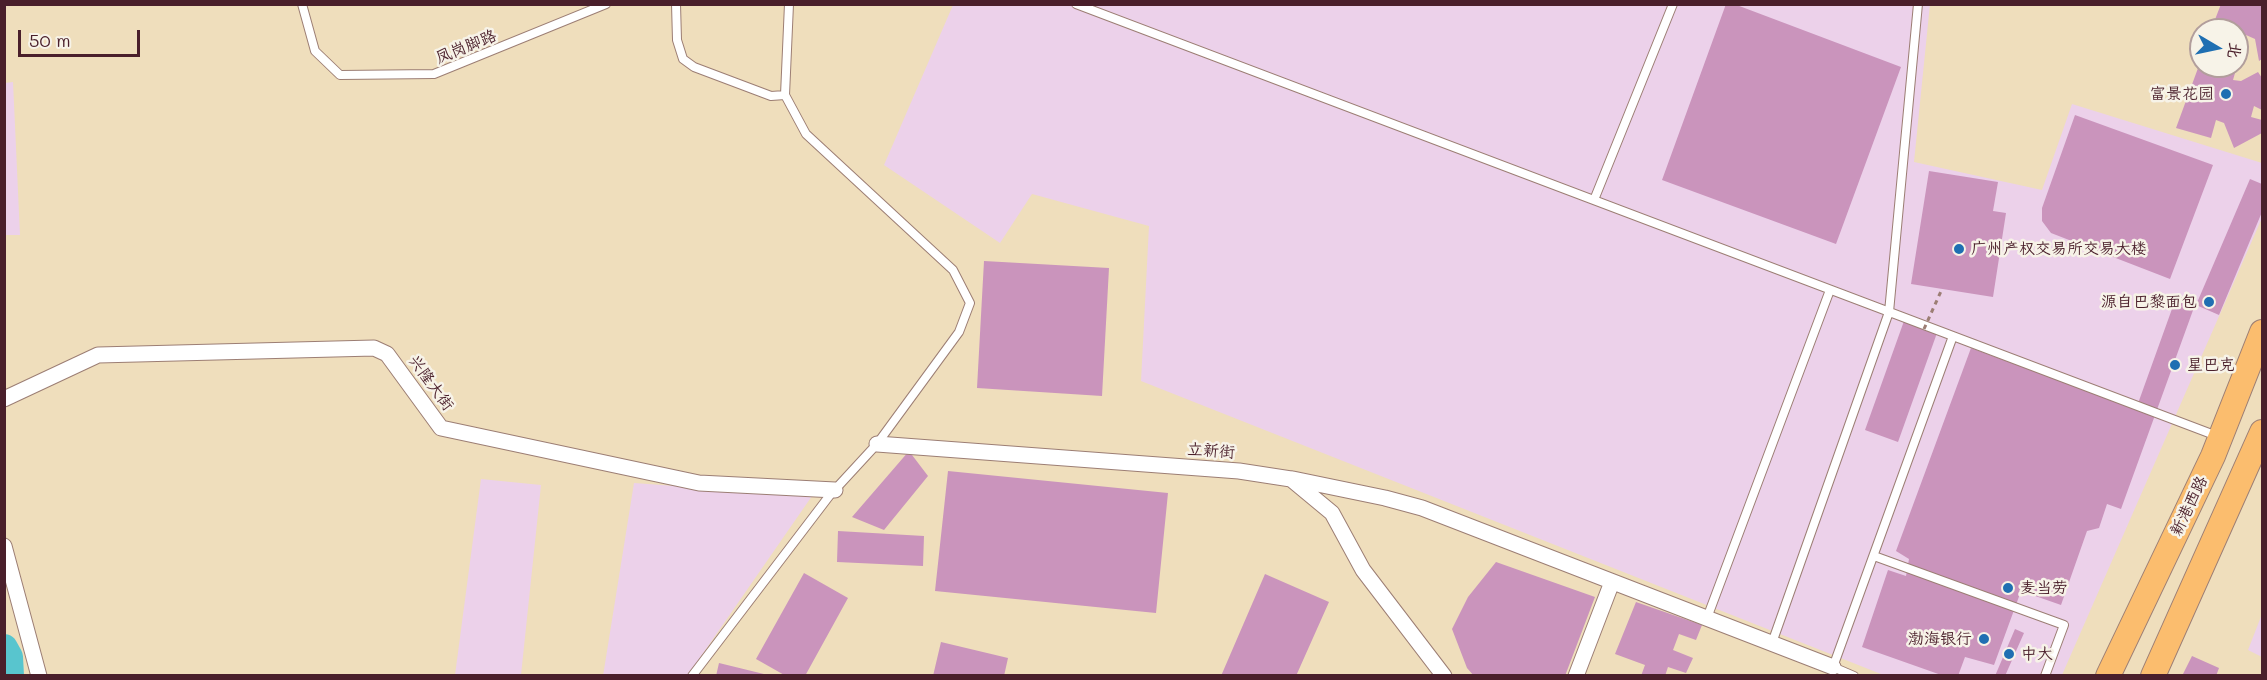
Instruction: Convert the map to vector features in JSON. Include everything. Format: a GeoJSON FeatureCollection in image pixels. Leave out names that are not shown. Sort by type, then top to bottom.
{"type":"FeatureCollection","features":[{"type":"Feature","properties":{"kind":"main road","name":"新港西路"},"geometry":{"type":"LineString","coordinates":[[2108,675],[2221,438],[2262,332]]}},
{"type":"Feature","properties":{"kind":"main road"},"geometry":{"type":"LineString","coordinates":[[2153,675],[2262,436]]}},
{"type":"Feature","properties":{"kind":"street","name":"兴隆大街"},"geometry":{"type":"LineString","coordinates":[[4,399],[98,355],[374,348],[387,354],[441,428],[699,483],[835,489]]}},
{"type":"Feature","properties":{"kind":"street","name":"立新街"},"geometry":{"type":"LineString","coordinates":[[877,444],[1239,471],[1373,495],[1422,508],[1833,667]]}},
{"type":"Feature","properties":{"kind":"street"},"geometry":{"type":"LineString","coordinates":[[1291,479],[1332,513],[1363,570],[1444,675]]}},
{"type":"Feature","properties":{"kind":"street"},"geometry":{"type":"LineString","coordinates":[[4,546],[39,675]]}},
{"type":"Feature","properties":{"kind":"street"},"geometry":{"type":"LineString","coordinates":[[1576,675],[1612,582]]}},
{"type":"Feature","properties":{"kind":"lane","name":"凤岗脚路"},"geometry":{"type":"LineString","coordinates":[[302,4],[315,51],[340,75],[434,74],[606,4]]}},
{"type":"Feature","properties":{"kind":"lane"},"geometry":{"type":"LineString","coordinates":[[676,4],[677,40],[683,59],[694,67],[771,96],[785,95]]}},
{"type":"Feature","properties":{"kind":"lane"},"geometry":{"type":"LineString","coordinates":[[692,675],[835,489],[877,444],[959,332],[970,303],[953,270],[806,134],[785,95],[789,4]]}},
{"type":"Feature","properties":{"kind":"lane"},"geometry":{"type":"LineString","coordinates":[[1076,4],[2221,438]]}},
{"type":"Feature","properties":{"kind":"lane"},"geometry":{"type":"LineString","coordinates":[[1594,200],[1673,4]]}},
{"type":"Feature","properties":{"kind":"lane"},"geometry":{"type":"LineString","coordinates":[[1772,643],[1889,312],[1918,4]]}},
{"type":"Feature","properties":{"kind":"lane"},"geometry":{"type":"LineString","coordinates":[[1707,618],[1830,290]]}},
{"type":"Feature","properties":{"kind":"lane"},"geometry":{"type":"LineString","coordinates":[[1854,675],[1833,667],[1953,336]]}},
{"type":"Feature","properties":{"kind":"lane"},"geometry":{"type":"LineString","coordinates":[[1874,556],[2064,625],[2045,675]]}},
{"type":"Feature","properties":{"kind":"path"},"geometry":{"type":"LineString","coordinates":[[1924,329],[1942,289]]}},
{"type":"Feature","properties":{"kind":"shaded area"},"geometry":{"type":"Polygon","coordinates":[[[1930,4],[1914,162],[2042,190],[2072,104],[2262,163],[2262,218],[2062,675],[1886,676],[1141,381],[1149,226],[1032,194],[1000,243],[884,165],[953,5],[1930,4]]]}},
{"type":"Feature","properties":{"kind":"shaded area"},"geometry":{"type":"Polygon","coordinates":[[[13,82],[20,235],[5,235],[5,83],[13,82]]]}},
{"type":"Feature","properties":{"kind":"shaded area"},"geometry":{"type":"Polygon","coordinates":[[[481,479],[541,485],[521,675],[455,675],[481,479]]]}},
{"type":"Feature","properties":{"kind":"shaded area"},"geometry":{"type":"Polygon","coordinates":[[[634,483],[812,496],[688,675],[603,676],[634,483]]]}},
{"type":"Feature","properties":{"kind":"shaded area"},"geometry":{"type":"Polygon","coordinates":[[[2262,614],[2262,657],[2248,650],[2262,614]]]}},
{"type":"Feature","properties":{"kind":"building"},"geometry":{"type":"Polygon","coordinates":[[[1726,4],[1734,4],[1901,67],[1836,244],[1662,180],[1726,4]]]}},
{"type":"Feature","properties":{"kind":"building","name":"富景花园"},"geometry":{"type":"Polygon","coordinates":[[[2221,4],[2262,4],[2262,59],[2259,61],[2255,39],[2249,36],[2249,18],[2216,18],[2221,4]]]}},
{"type":"Feature","properties":{"kind":"building","name":"富景花园"},"geometry":{"type":"Polygon","coordinates":[[[2258,72],[2262,78],[2262,110],[2254,106],[2251,117],[2262,120],[2262,133],[2234,148],[2224,123],[2216,120],[2211,138],[2176,128],[2194,78],[2234,78],[2233,80],[2241,81],[2258,72]]]}},
{"type":"Feature","properties":{"kind":"building"},"geometry":{"type":"Polygon","coordinates":[[[2075,115],[2213,165],[2170,279],[2051,233],[2042,221],[2042,208],[2075,115]]]}},
{"type":"Feature","properties":{"kind":"building","name":"广州产权交易所交易大楼"},"geometry":{"type":"Polygon","coordinates":[[[1929,171],[1998,182],[1993,211],[2006,213],[1993,297],[1911,284],[1929,171]]]}},
{"type":"Feature","properties":{"kind":"building"},"geometry":{"type":"Polygon","coordinates":[[[2250,179],[2262,184],[2262,212],[2219,315],[2196,305],[2250,179]]]}},
{"type":"Feature","properties":{"kind":"building"},"geometry":{"type":"Polygon","coordinates":[[[984,261],[1109,268],[1102,396],[977,388],[984,261]]]}},
{"type":"Feature","properties":{"kind":"building"},"geometry":{"type":"Polygon","coordinates":[[[2177,295],[2196,302],[2121,509],[2107,504],[2099,528],[2087,531],[2061,605],[2021,591],[1994,665],[1965,657],[1958,676],[1944,676],[1862,647],[1888,570],[1906,576],[1909,559],[1896,551],[1971,348],[2136,409],[2177,295]]]}},
{"type":"Feature","properties":{"kind":"building"},"geometry":{"type":"Polygon","coordinates":[[[1904,321],[1937,333],[1898,442],[1865,430],[1904,321]]]}},
{"type":"Feature","properties":{"kind":"building"},"geometry":{"type":"Polygon","coordinates":[[[909,451],[928,476],[884,530],[852,517],[909,451]]]}},
{"type":"Feature","properties":{"kind":"building"},"geometry":{"type":"Polygon","coordinates":[[[948,471],[1168,493],[1156,613],[935,591],[948,471]]]}},
{"type":"Feature","properties":{"kind":"building"},"geometry":{"type":"Polygon","coordinates":[[[838,531],[924,536],[923,566],[837,562],[838,531]]]}},
{"type":"Feature","properties":{"kind":"building"},"geometry":{"type":"Polygon","coordinates":[[[1496,562],[1595,597],[1565,676],[1474,676],[1467,668],[1452,629],[1468,597],[1496,562]]]}},
{"type":"Feature","properties":{"kind":"building"},"geometry":{"type":"Polygon","coordinates":[[[804,573],[848,598],[805,676],[786,676],[756,659],[804,573]]]}},
{"type":"Feature","properties":{"kind":"building"},"geometry":{"type":"Polygon","coordinates":[[[1265,574],[1329,602],[1296,676],[1221,676],[1265,574]]]}},
{"type":"Feature","properties":{"kind":"building"},"geometry":{"type":"Polygon","coordinates":[[[1636,602],[1702,625],[1696,640],[1679,634],[1673,650],[1693,658],[1686,673],[1668,667],[1665,676],[1641,676],[1645,665],[1615,654],[1636,602]]]}},
{"type":"Feature","properties":{"kind":"building","name":"中大"},"geometry":{"type":"Polygon","coordinates":[[[2015,629],[2024,633],[2005,676],[1995,676],[2015,629]]]}},
{"type":"Feature","properties":{"kind":"building"},"geometry":{"type":"Polygon","coordinates":[[[941,642],[1008,658],[1004,676],[933,676],[941,642]]]}},
{"type":"Feature","properties":{"kind":"building"},"geometry":{"type":"Polygon","coordinates":[[[2192,656],[2219,668],[2216,676],[2182,676],[2192,656]]]}},
{"type":"Feature","properties":{"kind":"building"},"geometry":{"type":"Polygon","coordinates":[[[719,663],[768,675],[768,676],[716,676],[719,663]]]}},
{"type":"Feature","properties":{"kind":"waterway"},"geometry":{"type":"LineString","coordinates":[[4,648],[9,657],[10,676]]}},
{"type":"Feature","properties":{"kind":"place","name":"富景花园"},"geometry":{"type":"Point","coordinates":[2226,94]}},
{"type":"Feature","properties":{"kind":"place","name":"广州产权交易所交易大楼"},"geometry":{"type":"Point","coordinates":[1959,249]}},
{"type":"Feature","properties":{"kind":"place","name":"源自巴黎面包"},"geometry":{"type":"Point","coordinates":[2209,302]}},
{"type":"Feature","properties":{"kind":"place","name":"星巴克"},"geometry":{"type":"Point","coordinates":[2175,365]}},
{"type":"Feature","properties":{"kind":"place","name":"麦当劳"},"geometry":{"type":"Point","coordinates":[2008,588]}},
{"type":"Feature","properties":{"kind":"place","name":"渤海银行"},"geometry":{"type":"Point","coordinates":[1984,639]}},
{"type":"Feature","properties":{"kind":"place","name":"中大"},"geometry":{"type":"Point","coordinates":[2009,654]}}]}
